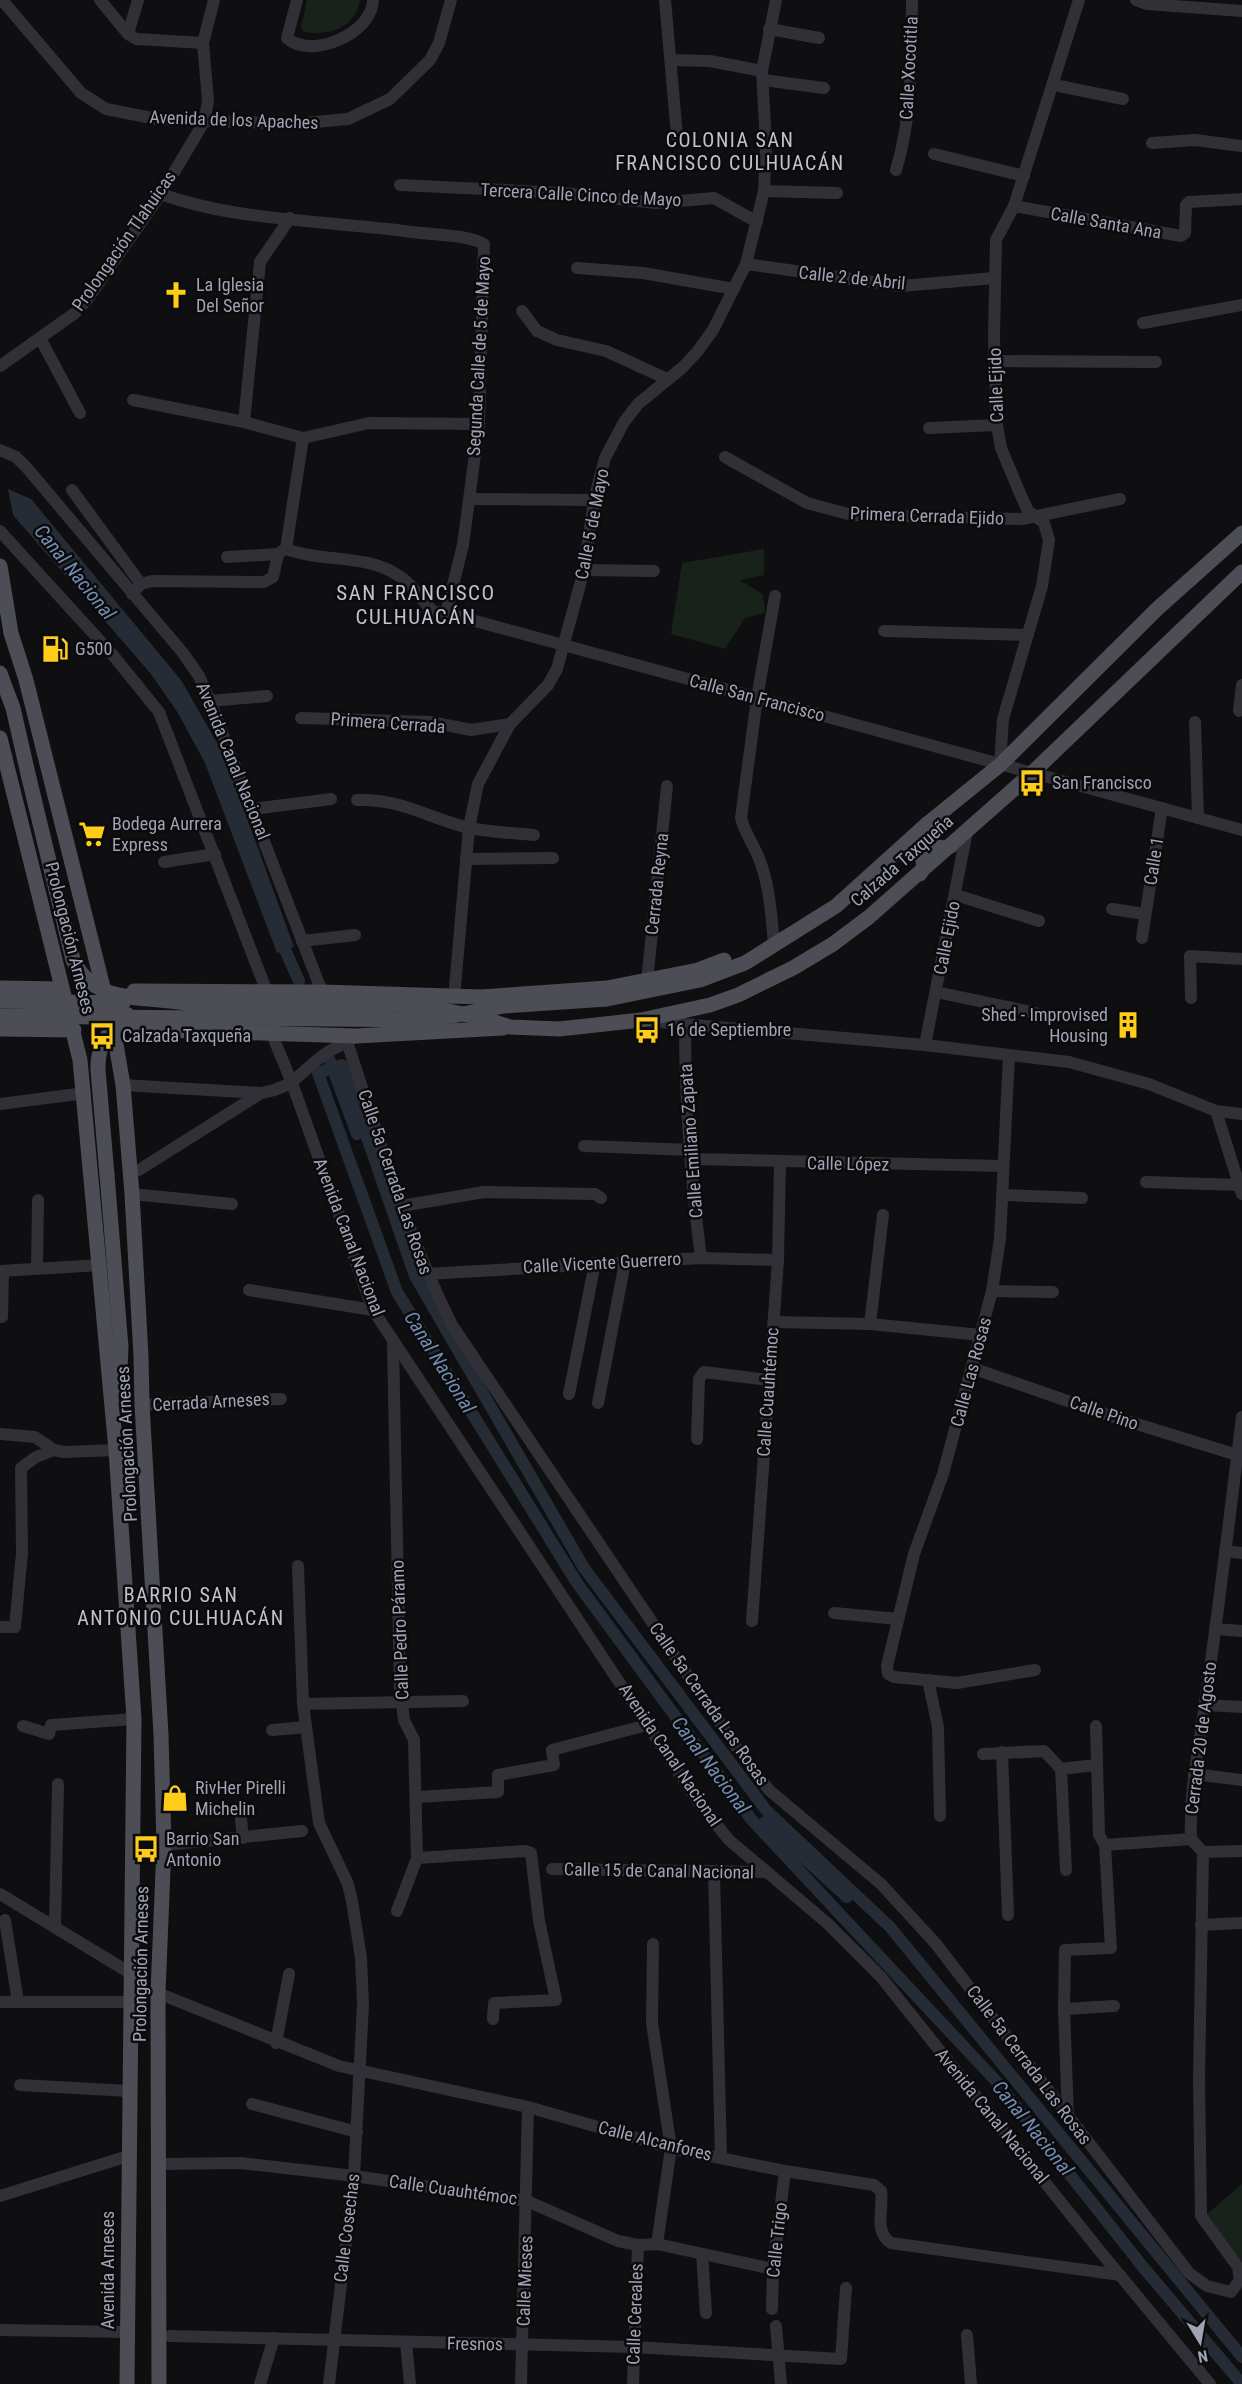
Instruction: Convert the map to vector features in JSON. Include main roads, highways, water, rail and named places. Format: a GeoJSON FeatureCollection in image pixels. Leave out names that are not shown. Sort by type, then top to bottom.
{"type":"FeatureCollection","features":[{"type":"Feature","properties":{"kind":"main road","name":"Calzada Taxqueña"},"geometry":{"type":"LineString","coordinates":[[0,1016],[431,1020],[504,1006],[607,999],[700,980],[745,963],[756,953],[836,906],[927,824],[999,765],[1157,609],[1242,533]]}},
{"type":"Feature","properties":{"kind":"main road","name":"Prolongación Arneses"},"geometry":{"type":"LineString","coordinates":[[0,566],[11,633],[26,680],[113,1027],[123,1085],[132,1194],[141,1356],[141,1405],[157,1643],[164,1845],[158,1993],[159,2164],[165,2336],[159,2384]]}},
{"type":"Feature","properties":{"kind":"main road","name":"Calzada Taxqueña"},"geometry":{"type":"LineString","coordinates":[[113,1027],[116,1015],[124,1014],[138,1026],[164,1030],[271,1032],[352,1039],[510,1027],[559,1029],[641,1020],[710,1005],[766,983],[833,944],[920,874],[1032,773],[1242,572]]}},
{"type":"Feature","properties":{"kind":"main road"},"geometry":{"type":"LineString","coordinates":[[0,673],[13,708],[73,960],[81,974],[93,986],[111,994],[191,1004]]}},
{"type":"Feature","properties":{"kind":"main road","name":"Prolongación Arneses"},"geometry":{"type":"LineString","coordinates":[[0,738],[74,1030],[85,1093],[101,1265],[134,1719],[128,2156]]}},
{"type":"Feature","properties":{"kind":"main road"},"geometry":{"type":"LineString","coordinates":[[927,824],[926,832],[931,844],[943,848],[951,846]]}},
{"type":"Feature","properties":{"kind":"main road"},"geometry":{"type":"LineString","coordinates":[[900,850],[914,848],[921,853],[924,861],[920,874]]}},
{"type":"Feature","properties":{"kind":"main road","name":"Calzada Taxqueña"},"geometry":{"type":"LineString","coordinates":[[103,989],[168,992],[322,992],[454,998],[607,988],[698,970],[739,955],[756,953]]}},
{"type":"Feature","properties":{"kind":"main road"},"geometry":{"type":"LineString","coordinates":[[6,988],[62,989]]}},
{"type":"Feature","properties":{"kind":"main road"},"geometry":{"type":"LineString","coordinates":[[6,988],[27,994],[33,1009],[30,1020],[16,1029]]}},
{"type":"Feature","properties":{"kind":"main road"},"geometry":{"type":"LineString","coordinates":[[164,1030],[155,1018],[154,1010],[160,997],[168,992]]}},
{"type":"Feature","properties":{"kind":"main road","name":"Calzada Taxqueña"},"geometry":{"type":"LineString","coordinates":[[0,1001],[434,1008],[482,1018],[510,1027]]}},
{"type":"Feature","properties":{"kind":"main road"},"geometry":{"type":"LineString","coordinates":[[114,1425],[121,1347],[99,1053],[112,1030],[126,1021],[142,1017]]}},
{"type":"Feature","properties":{"kind":"main road"},"geometry":{"type":"LineString","coordinates":[[0,1029],[74,1030]]}},
{"type":"Feature","properties":{"kind":"main road","name":"Avenida Arneses"},"geometry":{"type":"LineString","coordinates":[[127,2384],[128,2156]]}},
{"type":"Feature","properties":{"kind":"water","name":"Canal Nacional"},"geometry":{"type":"Polygon","coordinates":[[[8,489],[31,499],[181,680],[224,755],[294,947],[277,953],[205,763],[178,713],[151,674],[13,515],[8,489]]]}},
{"type":"Feature","properties":{"kind":"waterway","name":"Canal Nacional"},"geometry":{"type":"LineString","coordinates":[[278,934],[299,981]]}},
{"type":"Feature","properties":{"kind":"waterway","name":"Canal Nacional"},"geometry":{"type":"LineString","coordinates":[[330,1061],[357,1134]]}},
{"type":"Feature","properties":{"kind":"waterway","name":"Canal Nacional"},"geometry":{"type":"LineString","coordinates":[[1242,2357],[890,1927],[766,1810],[584,1568],[415,1276],[342,1065],[318,1073],[397,1292],[577,1583],[751,1819],[995,2080],[1143,2267],[1242,2384]]}},
{"type":"Feature","properties":{"kind":"waterway","name":"Canal Nacional"},"geometry":{"type":"LineString","coordinates":[[765,1822],[847,1897]]}},
{"type":"Feature","properties":{"kind":"place","name":"La Iglesia Del Señor"},"geometry":{"type":"Point","coordinates":[176,295]}},
{"type":"Feature","properties":{"kind":"place","name":"G500"},"geometry":{"type":"Point","coordinates":[55,649]}},
{"type":"Feature","properties":{"kind":"place","name":"San Francisco"},"geometry":{"type":"Point","coordinates":[1032,783]}},
{"type":"Feature","properties":{"kind":"place","name":"Bodega Aurrera Express"},"geometry":{"type":"Point","coordinates":[92,834]}},
{"type":"Feature","properties":{"kind":"place","name":"Shed - Improvised Housing"},"geometry":{"type":"Point","coordinates":[1128,1025]}},
{"type":"Feature","properties":{"kind":"place","name":"16 de Septiembre"},"geometry":{"type":"Point","coordinates":[647,1030]}},
{"type":"Feature","properties":{"kind":"place","name":"Calzada Taxqueña"},"geometry":{"type":"Point","coordinates":[102,1036]}},
{"type":"Feature","properties":{"kind":"place","name":"RivHer Pirelli Michelin"},"geometry":{"type":"Point","coordinates":[175,1798]}},
{"type":"Feature","properties":{"kind":"place","name":"Barrio San Antonio"},"geometry":{"type":"Point","coordinates":[146,1849]}},
{"type":"Feature","properties":{"kind":"district","name":"COLONIA SAN FRANCISCO CULHUACÁN"},"geometry":{"type":"Point","coordinates":[730,152]}},
{"type":"Feature","properties":{"kind":"district","name":"SAN FRANCISCO CULHUACÁN"},"geometry":{"type":"Point","coordinates":[416,605]}},
{"type":"Feature","properties":{"kind":"district","name":"BARRIO SAN ANTONIO CULHUACÁN"},"geometry":{"type":"Point","coordinates":[181,1606]}}]}
